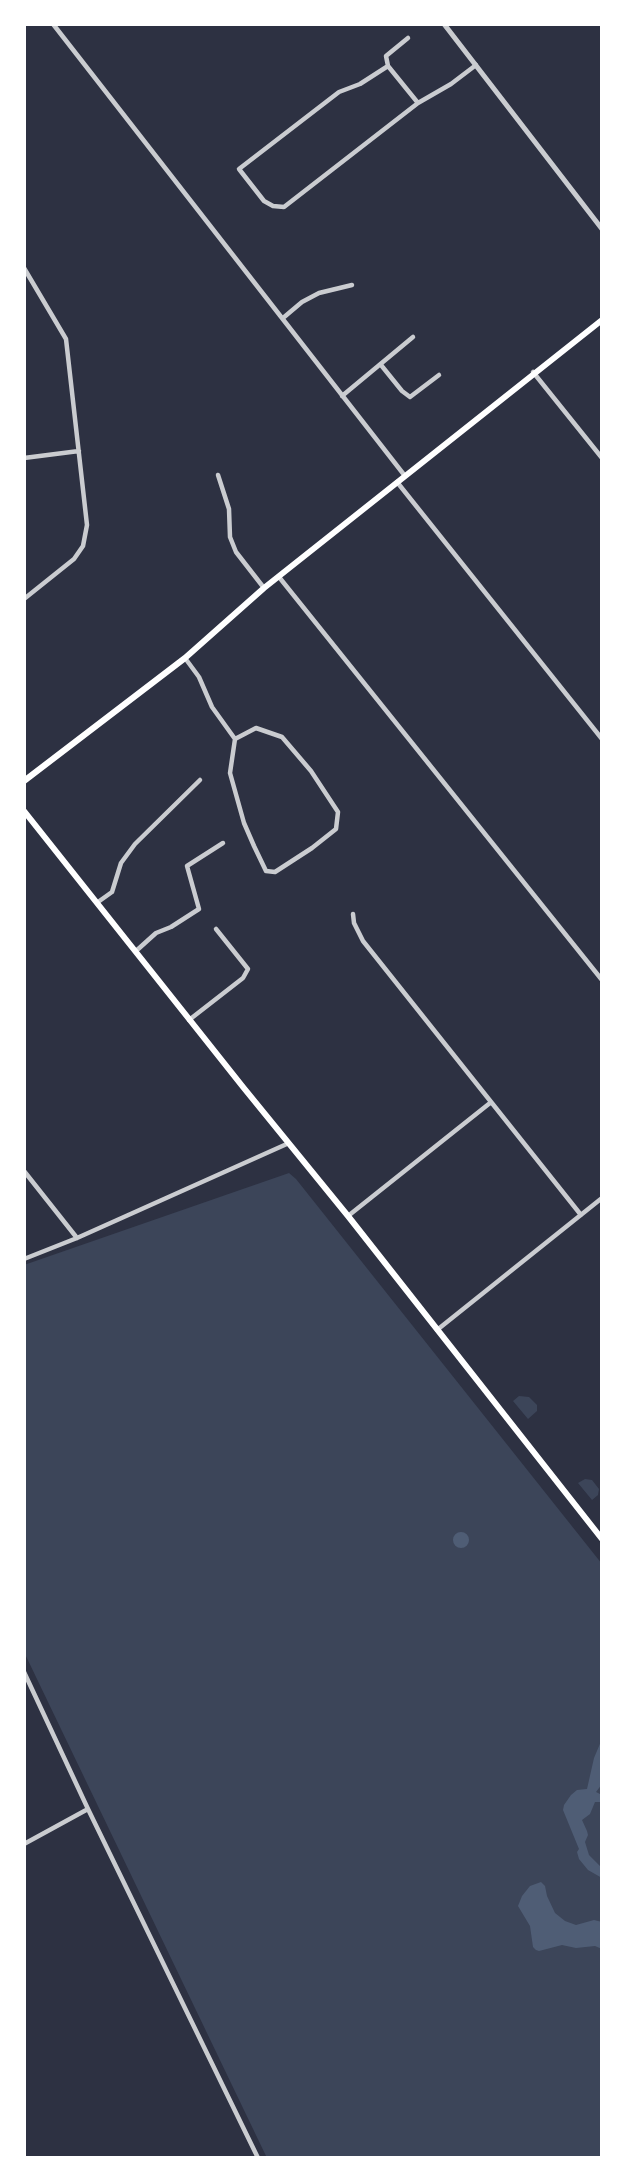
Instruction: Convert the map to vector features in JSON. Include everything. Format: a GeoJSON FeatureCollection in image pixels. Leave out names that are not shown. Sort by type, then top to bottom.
{"type":"FeatureCollection","features":[{"type":"Feature","properties":{"kind":"main road"},"geometry":{"type":"LineString","coordinates":[[24,781],[185,658],[264,588],[602,320]]}},
{"type":"Feature","properties":{"kind":"main road"},"geometry":{"type":"LineString","coordinates":[[24,811],[348,1216],[602,1539]]}},
{"type":"Feature","properties":{"kind":"street"},"geometry":{"type":"LineString","coordinates":[[53,24],[405,476]]}},
{"type":"Feature","properties":{"kind":"street"},"geometry":{"type":"LineString","coordinates":[[444,24],[602,229]]}},
{"type":"Feature","properties":{"kind":"street"},"geometry":{"type":"LineString","coordinates":[[408,38],[386,56],[388,66],[418,103]]}},
{"type":"Feature","properties":{"kind":"street"},"geometry":{"type":"LineString","coordinates":[[388,66],[360,84],[339,92],[238,169],[264,201],[277,207],[284,207],[418,103],[451,84],[476,65]]}},
{"type":"Feature","properties":{"kind":"street"},"geometry":{"type":"LineString","coordinates":[[24,268],[66,339],[87,525],[83,546],[74,559],[24,598]]}},
{"type":"Feature","properties":{"kind":"street"},"geometry":{"type":"LineString","coordinates":[[24,282],[30,278]]}},
{"type":"Feature","properties":{"kind":"street"},"geometry":{"type":"LineString","coordinates":[[283,318],[319,293],[352,285]]}},
{"type":"Feature","properties":{"kind":"street"},"geometry":{"type":"LineString","coordinates":[[342,396],[413,337]]}},
{"type":"Feature","properties":{"kind":"street"},"geometry":{"type":"LineString","coordinates":[[381,365],[402,391],[410,397],[439,375]]}},
{"type":"Feature","properties":{"kind":"street"},"geometry":{"type":"LineString","coordinates":[[534,372],[602,458]]}},
{"type":"Feature","properties":{"kind":"street"},"geometry":{"type":"LineString","coordinates":[[24,458],[79,451]]}},
{"type":"Feature","properties":{"kind":"street"},"geometry":{"type":"LineString","coordinates":[[218,475],[229,509],[230,537],[236,552],[264,588]]}},
{"type":"Feature","properties":{"kind":"street"},"geometry":{"type":"LineString","coordinates":[[397,482],[602,739]]}},
{"type":"Feature","properties":{"kind":"street"},"geometry":{"type":"LineString","coordinates":[[279,577],[602,980]]}},
{"type":"Feature","properties":{"kind":"street"},"geometry":{"type":"LineString","coordinates":[[185,658],[199,677],[212,707],[235,739],[230,773],[235,794],[244,823],[266,871],[274,872],[312,848],[336,829],[338,812],[311,771],[282,737],[256,728],[235,739]]}},
{"type":"Feature","properties":{"kind":"street"},"geometry":{"type":"LineString","coordinates":[[98,902],[112,892],[121,863],[135,844],[200,780]]}},
{"type":"Feature","properties":{"kind":"street"},"geometry":{"type":"LineString","coordinates":[[136,951],[156,933],[171,927],[199,909],[187,866],[223,843]]}},
{"type":"Feature","properties":{"kind":"street"},"geometry":{"type":"LineString","coordinates":[[353,914],[354,923],[363,941],[581,1215]]}},
{"type":"Feature","properties":{"kind":"street"},"geometry":{"type":"LineString","coordinates":[[189,1020],[243,978],[248,969],[216,929]]}},
{"type":"Feature","properties":{"kind":"street"},"geometry":{"type":"LineString","coordinates":[[348,1216],[490,1103]]}},
{"type":"Feature","properties":{"kind":"street"},"geometry":{"type":"LineString","coordinates":[[24,1258],[77,1238],[289,1143]]}},
{"type":"Feature","properties":{"kind":"street"},"geometry":{"type":"LineString","coordinates":[[24,1171],[77,1238]]}},
{"type":"Feature","properties":{"kind":"street"},"geometry":{"type":"LineString","coordinates":[[437,1330],[602,1198]]}},
{"type":"Feature","properties":{"kind":"street"},"geometry":{"type":"LineString","coordinates":[[24,1672],[258,2158]]}},
{"type":"Feature","properties":{"kind":"street"},"geometry":{"type":"LineString","coordinates":[[24,1844],[88,1809]]}},
{"type":"Feature","properties":{"kind":"shaded area"},"geometry":{"type":"Polygon","coordinates":[[[289,1173],[602,1564],[602,2158],[267,2158],[24,1652],[24,1265],[289,1173]]]}},
{"type":"Feature","properties":{"kind":"shaded area"},"geometry":{"type":"Polygon","coordinates":[[[519,1396],[529,1397],[537,1405],[537,1411],[528,1419],[513,1401],[519,1396]]]}},
{"type":"Feature","properties":{"kind":"shaded area"},"geometry":{"type":"Polygon","coordinates":[[[585,1479],[592,1480],[599,1489],[598,1495],[592,1500],[578,1483],[585,1479]]]}},
{"type":"Feature","properties":{"kind":"shaded area"},"geometry":{"type":"Polygon","coordinates":[[[461,1532],[467,1534],[469,1540],[467,1546],[461,1548],[455,1546],[453,1540],[455,1534],[461,1532]]]}},
{"type":"Feature","properties":{"kind":"shaded area"},"geometry":{"type":"Polygon","coordinates":[[[602,1739],[602,1784],[596,1792],[602,1795],[602,1802],[595,1802],[590,1814],[582,1820],[588,1835],[585,1842],[589,1855],[602,1868],[602,1878],[588,1870],[579,1859],[577,1852],[579,1849],[563,1810],[571,1795],[577,1790],[587,1789],[594,1758],[602,1739]]]}},
{"type":"Feature","properties":{"kind":"shaded area"},"geometry":{"type":"Polygon","coordinates":[[[541,1882],[545,1886],[555,1913],[565,1921],[576,1925],[594,1920],[602,1922],[602,1949],[595,1946],[576,1948],[562,1945],[539,1951],[533,1947],[530,1926],[518,1906],[530,1886],[541,1882]]]}}]}
